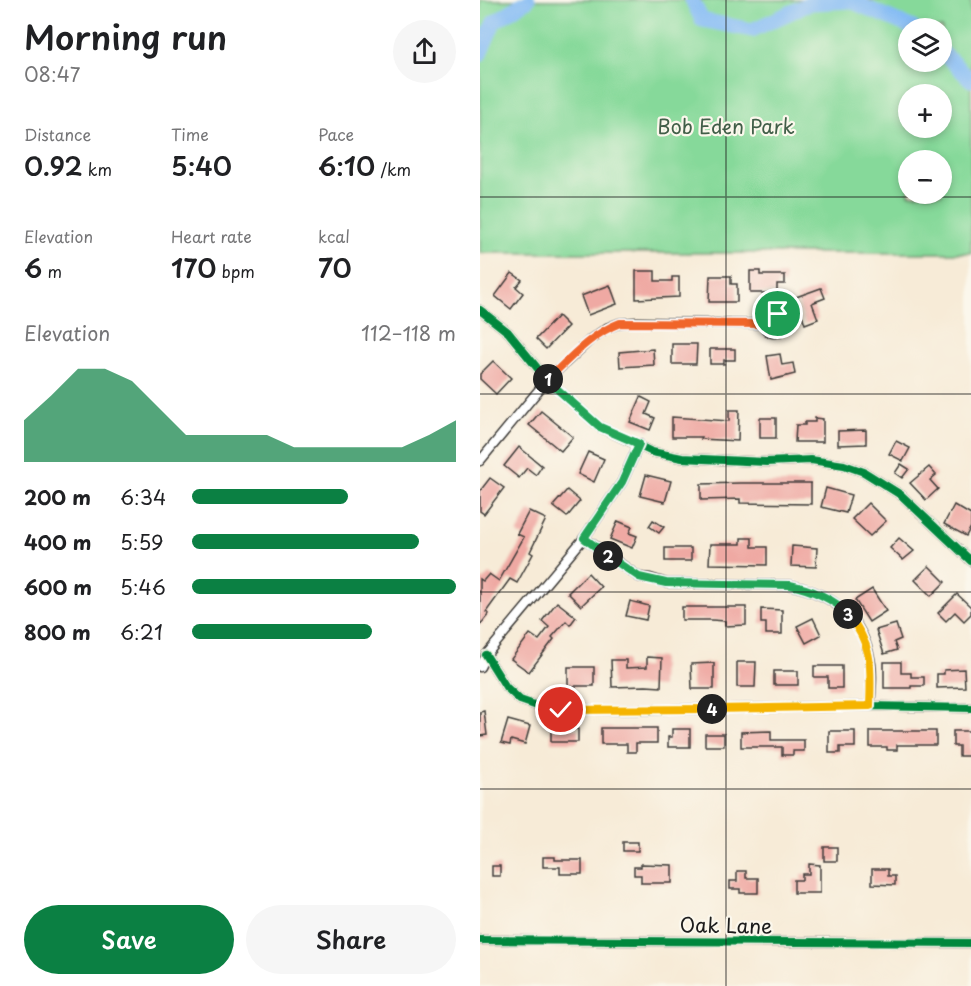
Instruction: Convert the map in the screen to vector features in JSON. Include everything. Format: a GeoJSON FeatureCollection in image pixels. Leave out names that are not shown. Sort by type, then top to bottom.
{"type":"FeatureCollection","features":[{"type":"Feature","properties":{"kind":"street"},"geometry":{"type":"LineString","coordinates":[[480,310],[508,332],[547,380],[600,427],[652,452],[682,458],[766,462],[811,460],[844,465],[864,472],[901,495],[971,561]]}},
{"type":"Feature","properties":{"kind":"street"},"geometry":{"type":"LineString","coordinates":[[480,461],[547,380],[591,339],[608,328],[620,323],[764,324]]}},
{"type":"Feature","properties":{"kind":"street"},"geometry":{"type":"LineString","coordinates":[[480,667],[486,655],[584,538],[622,482],[639,444]]}},
{"type":"Feature","properties":{"kind":"street"},"geometry":{"type":"LineString","coordinates":[[584,538],[639,577],[666,583],[790,585],[804,588],[837,603],[853,621],[866,642],[871,667],[870,706]]}},
{"type":"Feature","properties":{"kind":"street"},"geometry":{"type":"LineString","coordinates":[[486,655],[506,687],[520,700],[546,709],[640,710],[870,706],[971,708]]}},
{"type":"Feature","properties":{"kind":"street","name":"Oak Lane"},"geometry":{"type":"LineString","coordinates":[[480,940],[971,943]]}},
{"type":"Feature","properties":{"kind":"green space","name":"Bob Eden Park"},"geometry":{"type":"Polygon","coordinates":[[[480,0],[971,0],[971,253],[480,253],[480,0]]]}},
{"type":"Feature","properties":{"kind":"building"},"geometry":{"type":"Polygon","coordinates":[[[636,271],[655,271],[655,281],[672,281],[672,277],[679,277],[679,297],[636,299],[636,271]]]}},
{"type":"Feature","properties":{"kind":"building"},"geometry":{"type":"Polygon","coordinates":[[[750,271],[760,271],[760,275],[785,275],[785,284],[777,284],[777,293],[750,293],[750,271]]]}},
{"type":"Feature","properties":{"kind":"building"},"geometry":{"type":"Polygon","coordinates":[[[512,273],[522,280],[516,287],[523,293],[511,309],[495,296],[512,273]]]}},
{"type":"Feature","properties":{"kind":"building"},"geometry":{"type":"Polygon","coordinates":[[[710,276],[731,276],[731,284],[737,284],[737,302],[709,302],[710,276]]]}},
{"type":"Feature","properties":{"kind":"building"},"geometry":{"type":"Polygon","coordinates":[[[610,285],[617,304],[588,315],[581,296],[610,285]]]}},
{"type":"Feature","properties":{"kind":"building"},"geometry":{"type":"Polygon","coordinates":[[[821,288],[825,298],[812,303],[818,319],[805,324],[796,297],[821,288]]]}},
{"type":"Feature","properties":{"kind":"building"},"geometry":{"type":"Polygon","coordinates":[[[558,316],[568,326],[546,349],[536,339],[558,316]]]}},
{"type":"Feature","properties":{"kind":"building"},"geometry":{"type":"Polygon","coordinates":[[[672,344],[697,344],[696,364],[672,364],[672,344]]]}},
{"type":"Feature","properties":{"kind":"building"},"geometry":{"type":"Polygon","coordinates":[[[653,349],[654,365],[620,367],[619,352],[653,349]]]}},
{"type":"Feature","properties":{"kind":"building"},"geometry":{"type":"Polygon","coordinates":[[[710,349],[735,349],[735,360],[724,360],[724,364],[710,364],[710,349]]]}},
{"type":"Feature","properties":{"kind":"building"},"geometry":{"type":"Polygon","coordinates":[[[780,354],[782,365],[793,363],[795,374],[771,380],[767,356],[780,354]]]}},
{"type":"Feature","properties":{"kind":"building"},"geometry":{"type":"Polygon","coordinates":[[[493,361],[511,378],[496,394],[480,379],[480,374],[493,361]]]}},
{"type":"Feature","properties":{"kind":"building"},"geometry":{"type":"Polygon","coordinates":[[[641,397],[651,402],[646,414],[655,418],[650,430],[630,422],[641,397]]]}},
{"type":"Feature","properties":{"kind":"building"},"geometry":{"type":"Polygon","coordinates":[[[729,410],[739,410],[738,441],[701,439],[702,437],[672,437],[672,417],[729,421],[729,410]]]}},
{"type":"Feature","properties":{"kind":"building"},"geometry":{"type":"Polygon","coordinates":[[[541,411],[573,437],[561,451],[529,425],[541,411]]]}},
{"type":"Feature","properties":{"kind":"building"},"geometry":{"type":"Polygon","coordinates":[[[760,418],[776,418],[776,438],[760,438],[760,418]]]}},
{"type":"Feature","properties":{"kind":"building"},"geometry":{"type":"Polygon","coordinates":[[[815,418],[823,419],[823,442],[795,442],[796,425],[815,422],[815,418]]]}},
{"type":"Feature","properties":{"kind":"building"},"geometry":{"type":"Polygon","coordinates":[[[866,430],[866,444],[838,445],[838,431],[866,430]]]}},
{"type":"Feature","properties":{"kind":"building"},"geometry":{"type":"Polygon","coordinates":[[[896,441],[910,448],[903,461],[889,454],[896,441]]]}},
{"type":"Feature","properties":{"kind":"building"},"geometry":{"type":"Polygon","coordinates":[[[519,447],[542,466],[536,475],[527,468],[519,478],[504,466],[519,447]]]}},
{"type":"Feature","properties":{"kind":"building"},"geometry":{"type":"Polygon","coordinates":[[[588,452],[604,459],[594,482],[578,474],[588,452]]]}},
{"type":"Feature","properties":{"kind":"building"},"geometry":{"type":"Polygon","coordinates":[[[901,464],[909,469],[902,478],[895,473],[901,464]]]}},
{"type":"Feature","properties":{"kind":"building"},"geometry":{"type":"Polygon","coordinates":[[[929,467],[936,475],[930,480],[938,489],[926,500],[910,483],[929,467]]]}},
{"type":"Feature","properties":{"kind":"building"},"geometry":{"type":"Polygon","coordinates":[[[646,475],[671,481],[665,502],[640,496],[646,475]]]}},
{"type":"Feature","properties":{"kind":"building"},"geometry":{"type":"Polygon","coordinates":[[[490,478],[504,488],[484,514],[480,511],[480,491],[490,478]]]}},
{"type":"Feature","properties":{"kind":"building"},"geometry":{"type":"Polygon","coordinates":[[[811,483],[811,504],[740,503],[740,499],[701,500],[701,484],[811,483]]]}},
{"type":"Feature","properties":{"kind":"building"},"geometry":{"type":"Polygon","coordinates":[[[826,488],[851,495],[846,513],[821,507],[826,488]]]}},
{"type":"Feature","properties":{"kind":"building"},"geometry":{"type":"Polygon","coordinates":[[[567,490],[580,501],[567,517],[553,506],[567,490]]]}},
{"type":"Feature","properties":{"kind":"building"},"geometry":{"type":"Polygon","coordinates":[[[868,503],[886,521],[870,536],[852,519],[868,503]]]}},
{"type":"Feature","properties":{"kind":"building"},"geometry":{"type":"Polygon","coordinates":[[[954,505],[971,515],[971,527],[966,536],[944,524],[954,505]]]}},
{"type":"Feature","properties":{"kind":"building"},"geometry":{"type":"Polygon","coordinates":[[[529,511],[546,519],[530,552],[533,554],[517,583],[510,579],[486,612],[489,614],[480,625],[480,579],[483,581],[489,574],[499,581],[524,537],[517,534],[529,511]]]}},
{"type":"Feature","properties":{"kind":"building"},"geometry":{"type":"Polygon","coordinates":[[[653,520],[664,527],[659,533],[649,526],[653,520]]]}},
{"type":"Feature","properties":{"kind":"building"},"geometry":{"type":"Polygon","coordinates":[[[618,521],[632,527],[629,533],[637,536],[632,548],[610,539],[618,521]]]}},
{"type":"Feature","properties":{"kind":"building"},"geometry":{"type":"Polygon","coordinates":[[[741,538],[752,538],[752,547],[767,547],[767,565],[709,564],[710,544],[741,544],[741,538]]]}},
{"type":"Feature","properties":{"kind":"building"},"geometry":{"type":"Polygon","coordinates":[[[899,538],[914,551],[903,560],[890,548],[899,538]]]}},
{"type":"Feature","properties":{"kind":"building"},"geometry":{"type":"Polygon","coordinates":[[[792,546],[817,548],[816,567],[791,566],[792,546]]]}},
{"type":"Feature","properties":{"kind":"building"},"geometry":{"type":"Polygon","coordinates":[[[665,548],[691,548],[691,561],[665,561],[665,548]]]}},
{"type":"Feature","properties":{"kind":"building"},"geometry":{"type":"Polygon","coordinates":[[[929,566],[945,582],[931,596],[915,580],[929,566]]]}},
{"type":"Feature","properties":{"kind":"building"},"geometry":{"type":"Polygon","coordinates":[[[588,573],[601,587],[581,606],[568,593],[588,573]]]}},
{"type":"Feature","properties":{"kind":"building"},"geometry":{"type":"Polygon","coordinates":[[[872,589],[886,611],[869,622],[855,600],[872,589]]]}},
{"type":"Feature","properties":{"kind":"building"},"geometry":{"type":"Polygon","coordinates":[[[957,594],[971,607],[971,614],[964,621],[955,612],[946,621],[938,613],[957,594]]]}},
{"type":"Feature","properties":{"kind":"building"},"geometry":{"type":"Polygon","coordinates":[[[630,601],[649,606],[646,620],[626,616],[630,601]]]}},
{"type":"Feature","properties":{"kind":"building"},"geometry":{"type":"Polygon","coordinates":[[[557,602],[576,617],[570,625],[566,621],[552,637],[554,639],[529,672],[511,659],[530,634],[539,640],[549,627],[542,621],[557,602]]]}},
{"type":"Feature","properties":{"kind":"building"},"geometry":{"type":"Polygon","coordinates":[[[682,607],[746,607],[746,625],[725,626],[725,621],[682,620],[682,607]]]}},
{"type":"Feature","properties":{"kind":"building"},"geometry":{"type":"Polygon","coordinates":[[[761,609],[782,610],[782,634],[766,634],[766,623],[761,623],[761,609]]]}},
{"type":"Feature","properties":{"kind":"building"},"geometry":{"type":"Polygon","coordinates":[[[813,618],[821,635],[806,643],[797,626],[813,618]]]}},
{"type":"Feature","properties":{"kind":"building"},"geometry":{"type":"Polygon","coordinates":[[[896,624],[901,639],[894,642],[897,650],[884,654],[876,630],[896,624]]]}},
{"type":"Feature","properties":{"kind":"building"},"geometry":{"type":"Polygon","coordinates":[[[647,657],[662,658],[661,687],[612,687],[611,660],[626,660],[626,668],[647,667],[647,657]]]}},
{"type":"Feature","properties":{"kind":"building"},"geometry":{"type":"Polygon","coordinates":[[[737,662],[756,662],[755,687],[737,687],[737,662]]]}},
{"type":"Feature","properties":{"kind":"building"},"geometry":{"type":"Polygon","coordinates":[[[884,662],[901,662],[901,673],[911,673],[911,677],[924,677],[924,686],[884,688],[884,662]]]}},
{"type":"Feature","properties":{"kind":"building"},"geometry":{"type":"Polygon","coordinates":[[[714,663],[714,689],[692,689],[691,664],[714,663]]]}},
{"type":"Feature","properties":{"kind":"building"},"geometry":{"type":"Polygon","coordinates":[[[814,666],[842,666],[842,688],[828,688],[828,677],[814,677],[814,666]]]}},
{"type":"Feature","properties":{"kind":"building"},"geometry":{"type":"Polygon","coordinates":[[[568,667],[594,667],[594,686],[568,686],[568,667]]]}},
{"type":"Feature","properties":{"kind":"building"},"geometry":{"type":"Polygon","coordinates":[[[964,669],[965,687],[937,688],[937,674],[944,674],[944,670],[964,669]]]}},
{"type":"Feature","properties":{"kind":"building"},"geometry":{"type":"Polygon","coordinates":[[[774,671],[798,671],[798,685],[774,685],[774,671]]]}},
{"type":"Feature","properties":{"kind":"building"},"geometry":{"type":"Polygon","coordinates":[[[484,711],[487,735],[480,736],[480,712],[484,711]]]}},
{"type":"Feature","properties":{"kind":"building"},"geometry":{"type":"Polygon","coordinates":[[[508,720],[530,726],[525,744],[511,740],[510,745],[501,743],[508,720]]]}},
{"type":"Feature","properties":{"kind":"building"},"geometry":{"type":"Polygon","coordinates":[[[601,728],[657,728],[657,743],[636,743],[636,752],[627,752],[627,744],[601,744],[601,728]]]}},
{"type":"Feature","properties":{"kind":"building"},"geometry":{"type":"Polygon","coordinates":[[[551,729],[578,729],[578,742],[551,742],[551,729]]]}},
{"type":"Feature","properties":{"kind":"building"},"geometry":{"type":"Polygon","coordinates":[[[672,729],[690,729],[690,747],[668,747],[668,737],[672,737],[672,729]]]}},
{"type":"Feature","properties":{"kind":"building"},"geometry":{"type":"Polygon","coordinates":[[[771,731],[771,740],[804,740],[804,751],[793,751],[793,755],[782,755],[782,747],[741,747],[741,732],[771,731]]]}},
{"type":"Feature","properties":{"kind":"building"},"geometry":{"type":"Polygon","coordinates":[[[829,731],[855,731],[855,747],[840,747],[840,753],[829,753],[829,731]]]}},
{"type":"Feature","properties":{"kind":"building"},"geometry":{"type":"Polygon","coordinates":[[[870,731],[936,731],[936,745],[897,745],[897,750],[887,750],[887,747],[870,747],[870,731]]]}},
{"type":"Feature","properties":{"kind":"building"},"geometry":{"type":"Polygon","coordinates":[[[953,731],[971,731],[971,756],[959,756],[959,746],[953,746],[953,731]]]}},
{"type":"Feature","properties":{"kind":"building"},"geometry":{"type":"Polygon","coordinates":[[[705,734],[724,734],[724,746],[705,746],[705,734]]]}},
{"type":"Feature","properties":{"kind":"building"},"geometry":{"type":"Polygon","coordinates":[[[623,842],[638,842],[638,851],[623,851],[623,842]]]}},
{"type":"Feature","properties":{"kind":"building"},"geometry":{"type":"Polygon","coordinates":[[[824,847],[837,847],[837,861],[824,861],[824,847]]]}},
{"type":"Feature","properties":{"kind":"building"},"geometry":{"type":"Polygon","coordinates":[[[543,857],[555,857],[555,860],[582,860],[582,874],[560,874],[560,867],[543,867],[543,857]]]}},
{"type":"Feature","properties":{"kind":"building"},"geometry":{"type":"Polygon","coordinates":[[[641,864],[672,865],[672,883],[641,883],[641,875],[634,875],[634,867],[641,867],[641,864]]]}},
{"type":"Feature","properties":{"kind":"building"},"geometry":{"type":"Polygon","coordinates":[[[809,864],[820,865],[820,893],[794,893],[794,880],[802,880],[802,874],[809,874],[809,864]]]}},
{"type":"Feature","properties":{"kind":"building"},"geometry":{"type":"Polygon","coordinates":[[[492,866],[500,866],[500,876],[492,876],[492,866]]]}},
{"type":"Feature","properties":{"kind":"building"},"geometry":{"type":"Polygon","coordinates":[[[872,869],[888,869],[888,876],[895,876],[895,885],[872,884],[872,869]]]}},
{"type":"Feature","properties":{"kind":"building"},"geometry":{"type":"Polygon","coordinates":[[[737,871],[746,871],[746,878],[758,878],[758,893],[740,893],[740,889],[730,889],[730,881],[737,881],[737,871]]]}},
{"type":"Feature","properties":{"kind":"waterway"},"geometry":{"type":"LineString","coordinates":[[480,54],[494,22],[528,0]]}},
{"type":"Feature","properties":{"kind":"waterway"},"geometry":{"type":"LineString","coordinates":[[692,0],[702,20],[752,30],[811,3],[851,1],[898,21]]}},
{"type":"Feature","properties":{"kind":"waterway"},"geometry":{"type":"LineString","coordinates":[[952,62],[971,80]]}},
{"type":"Feature","properties":{"kind":"cycle path"},"geometry":{"type":"LineString","coordinates":[[480,310],[508,332],[547,380],[600,427],[652,452],[682,458],[766,462],[811,460],[844,465],[864,472],[901,495],[971,561]]}},
{"type":"Feature","properties":{"kind":"cycle path"},"geometry":{"type":"LineString","coordinates":[[486,655],[506,687],[520,700],[546,709],[640,710],[870,706],[971,708]]}},
{"type":"Feature","properties":{"kind":"cycle path"},"geometry":{"type":"LineString","coordinates":[[480,940],[971,943]]}},
{"type":"Feature","properties":{"kind":"route"},"geometry":{"type":"LineString","coordinates":[[561,710],[870,706],[871,667],[866,642],[860,629],[837,603],[804,588],[790,585],[666,583],[639,577],[584,538],[622,482],[639,444],[600,427],[547,380],[591,339],[620,323],[764,324],[770,314],[778,314]]}}]}
